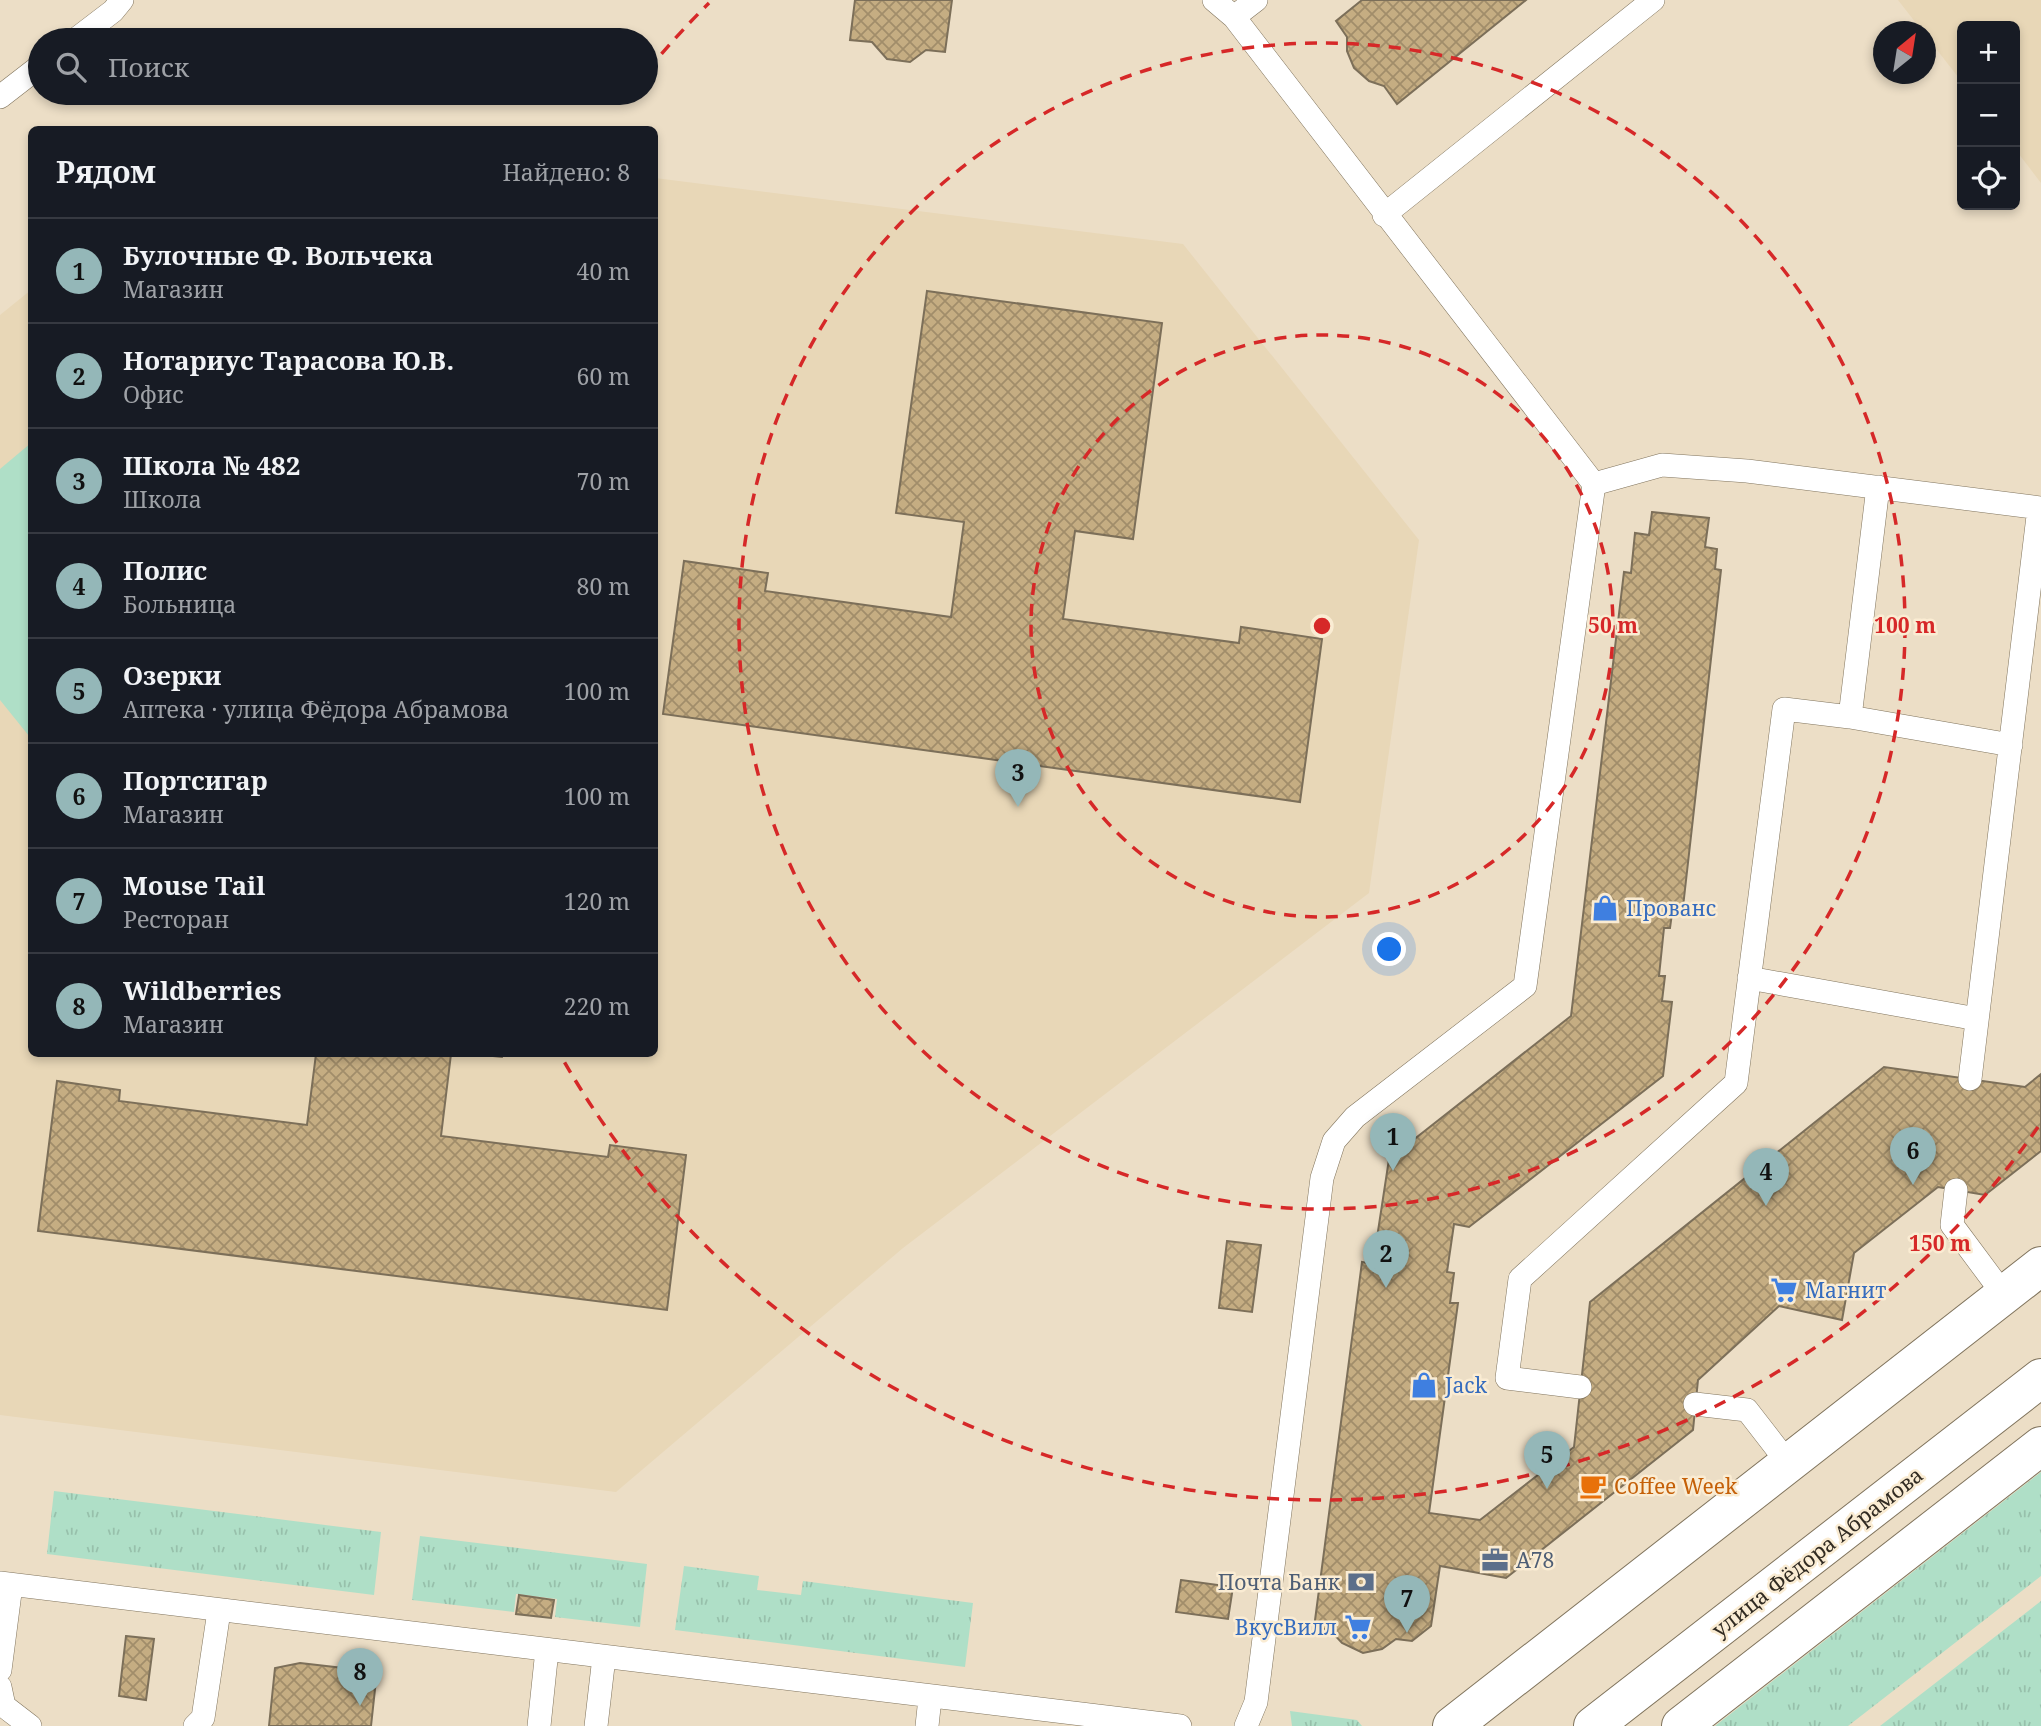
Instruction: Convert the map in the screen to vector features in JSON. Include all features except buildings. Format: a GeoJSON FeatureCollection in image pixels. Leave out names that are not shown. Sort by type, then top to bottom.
{"type":"FeatureCollection","features":[{"type":"Feature","properties":{"kind":"street"},"geometry":{"type":"LineString","coordinates":[[1452,1726],[2041,1266]]}},
{"type":"Feature","properties":{"kind":"street","name":"улица Фёдора Абрамова"},"geometry":{"type":"LineString","coordinates":[[1593,1726],[2041,1378]]}},
{"type":"Feature","properties":{"kind":"street"},"geometry":{"type":"LineString","coordinates":[[1681,1726],[2041,1446]]}},
{"type":"Feature","properties":{"kind":"lane"},"geometry":{"type":"LineString","coordinates":[[91,28],[113,11],[122,0]]}},
{"type":"Feature","properties":{"kind":"lane"},"geometry":{"type":"LineString","coordinates":[[1214,0],[1234,18],[1594,484],[1525,986],[1355,1116],[1334,1141],[1322,1178],[1256,1702],[1246,1726]]}},
{"type":"Feature","properties":{"kind":"lane"},"geometry":{"type":"LineString","coordinates":[[1234,18],[1256,0]]}},
{"type":"Feature","properties":{"kind":"lane"},"geometry":{"type":"LineString","coordinates":[[1384,215],[1653,0]]}},
{"type":"Feature","properties":{"kind":"lane"},"geometry":{"type":"LineString","coordinates":[[0,97],[28,75]]}},
{"type":"Feature","properties":{"kind":"lane"},"geometry":{"type":"LineString","coordinates":[[1594,484],[1662,465],[2040,508],[1970,1080]]}},
{"type":"Feature","properties":{"kind":"lane"},"geometry":{"type":"LineString","coordinates":[[1850,717],[1878,488]]}},
{"type":"Feature","properties":{"kind":"lane"},"geometry":{"type":"LineString","coordinates":[[1580,1387],[1507,1378],[1520,1279],[1737,1083],[1784,709],[1850,717],[2011,745]]}},
{"type":"Feature","properties":{"kind":"lane"},"geometry":{"type":"LineString","coordinates":[[1749,978],[1977,1019]]}},
{"type":"Feature","properties":{"kind":"lane"},"geometry":{"type":"LineString","coordinates":[[1956,1190],[1952,1225],[2004,1295]]}},
{"type":"Feature","properties":{"kind":"lane"},"geometry":{"type":"LineString","coordinates":[[1695,1404],[1747,1410],[1788,1463]]}},
{"type":"Feature","properties":{"kind":"lane"},"geometry":{"type":"LineString","coordinates":[[0,1670],[5,1584],[930,1698],[1180,1726]]}},
{"type":"Feature","properties":{"kind":"lane"},"geometry":{"type":"LineString","coordinates":[[195,1726],[203,1718],[219,1611]]}},
{"type":"Feature","properties":{"kind":"lane"},"geometry":{"type":"LineString","coordinates":[[539,1726],[547,1650]]}},
{"type":"Feature","properties":{"kind":"lane"},"geometry":{"type":"LineString","coordinates":[[596,1726],[604,1657]]}},
{"type":"Feature","properties":{"kind":"lane"},"geometry":{"type":"LineString","coordinates":[[0,1687],[4,1706],[30,1726]]}},
{"type":"Feature","properties":{"kind":"lane"},"geometry":{"type":"LineString","coordinates":[[926,1726],[930,1698]]}},
{"type":"Feature","properties":{"kind":"shaded area"},"geometry":{"type":"Polygon","coordinates":[[[1898,0],[2041,0],[2041,183],[2020,156],[2020,21],[1957,21],[1957,76],[1936,49],[1936,21],[1914,21],[1898,0]]]}},
{"type":"Feature","properties":{"kind":"shaded area"},"geometry":{"type":"Polygon","coordinates":[[[658,178],[1183,244],[1419,540],[1369,893],[903,1248],[616,1492],[0,1415],[0,315],[28,292],[28,1057],[658,1057],[658,178]]]}},
{"type":"Feature","properties":{"kind":"green space"},"geometry":{"type":"Polygon","coordinates":[[[28,446],[28,735],[0,700],[0,469],[28,446]]]}},
{"type":"Feature","properties":{"kind":"green space"},"geometry":{"type":"Polygon","coordinates":[[[2041,1472],[2041,1576],[1848,1726],[1715,1726],[2041,1472]]]}},
{"type":"Feature","properties":{"kind":"green space"},"geometry":{"type":"Polygon","coordinates":[[[54,1491],[381,1532],[374,1595],[47,1554],[54,1491]]]}},
{"type":"Feature","properties":{"kind":"green space"},"geometry":{"type":"Polygon","coordinates":[[[420,1536],[647,1564],[640,1627],[555,1617],[557,1599],[516,1594],[514,1612],[412,1600],[420,1536]]]}},
{"type":"Feature","properties":{"kind":"green space"},"geometry":{"type":"Polygon","coordinates":[[[684,1566],[759,1576],[757,1590],[801,1595],[803,1581],[973,1603],[965,1667],[675,1630],[684,1566]]]}},
{"type":"Feature","properties":{"kind":"green space"},"geometry":{"type":"Polygon","coordinates":[[[2041,1601],[2041,1726],[1880,1726],[2041,1601]]]}},
{"type":"Feature","properties":{"kind":"green space"},"geometry":{"type":"Polygon","coordinates":[[[1290,1711],[1357,1720],[1362,1726],[1292,1726],[1290,1711]]]}},
{"type":"Feature","properties":{"kind":"place","name":"Школа № 482"},"geometry":{"type":"Point","coordinates":[1018,807]}},
{"type":"Feature","properties":{"kind":"place","name":"Прованс"},"geometry":{"type":"Point","coordinates":[1605,908]}},
{"type":"Feature","properties":{"kind":"place","name":"Булочные Ф. Вольчека"},"geometry":{"type":"Point","coordinates":[1393,1171]}},
{"type":"Feature","properties":{"kind":"place","name":"Портсигар"},"geometry":{"type":"Point","coordinates":[1913,1185]}},
{"type":"Feature","properties":{"kind":"place","name":"Полис"},"geometry":{"type":"Point","coordinates":[1766,1206]}},
{"type":"Feature","properties":{"kind":"place","name":"Нотариус Тарасова Ю.В."},"geometry":{"type":"Point","coordinates":[1386,1288]}},
{"type":"Feature","properties":{"kind":"place","name":"Магнит"},"geometry":{"type":"Point","coordinates":[1784,1290]}},
{"type":"Feature","properties":{"kind":"place","name":"Jack"},"geometry":{"type":"Point","coordinates":[1424,1385]}},
{"type":"Feature","properties":{"kind":"place","name":"Coffee Week"},"geometry":{"type":"Point","coordinates":[1593,1486]}},
{"type":"Feature","properties":{"kind":"place","name":"Озерки"},"geometry":{"type":"Point","coordinates":[1547,1489]}},
{"type":"Feature","properties":{"kind":"place","name":"А78"},"geometry":{"type":"Point","coordinates":[1495,1560]}},
{"type":"Feature","properties":{"kind":"place","name":"Почта Банк"},"geometry":{"type":"Point","coordinates":[1361,1582]}},
{"type":"Feature","properties":{"kind":"place","name":"ВкусВилл"},"geometry":{"type":"Point","coordinates":[1358,1627]}},
{"type":"Feature","properties":{"kind":"place","name":"Mouse Tail"},"geometry":{"type":"Point","coordinates":[1407,1633]}},
{"type":"Feature","properties":{"kind":"place","name":"Wildberries"},"geometry":{"type":"Point","coordinates":[360,1706]}}]}
